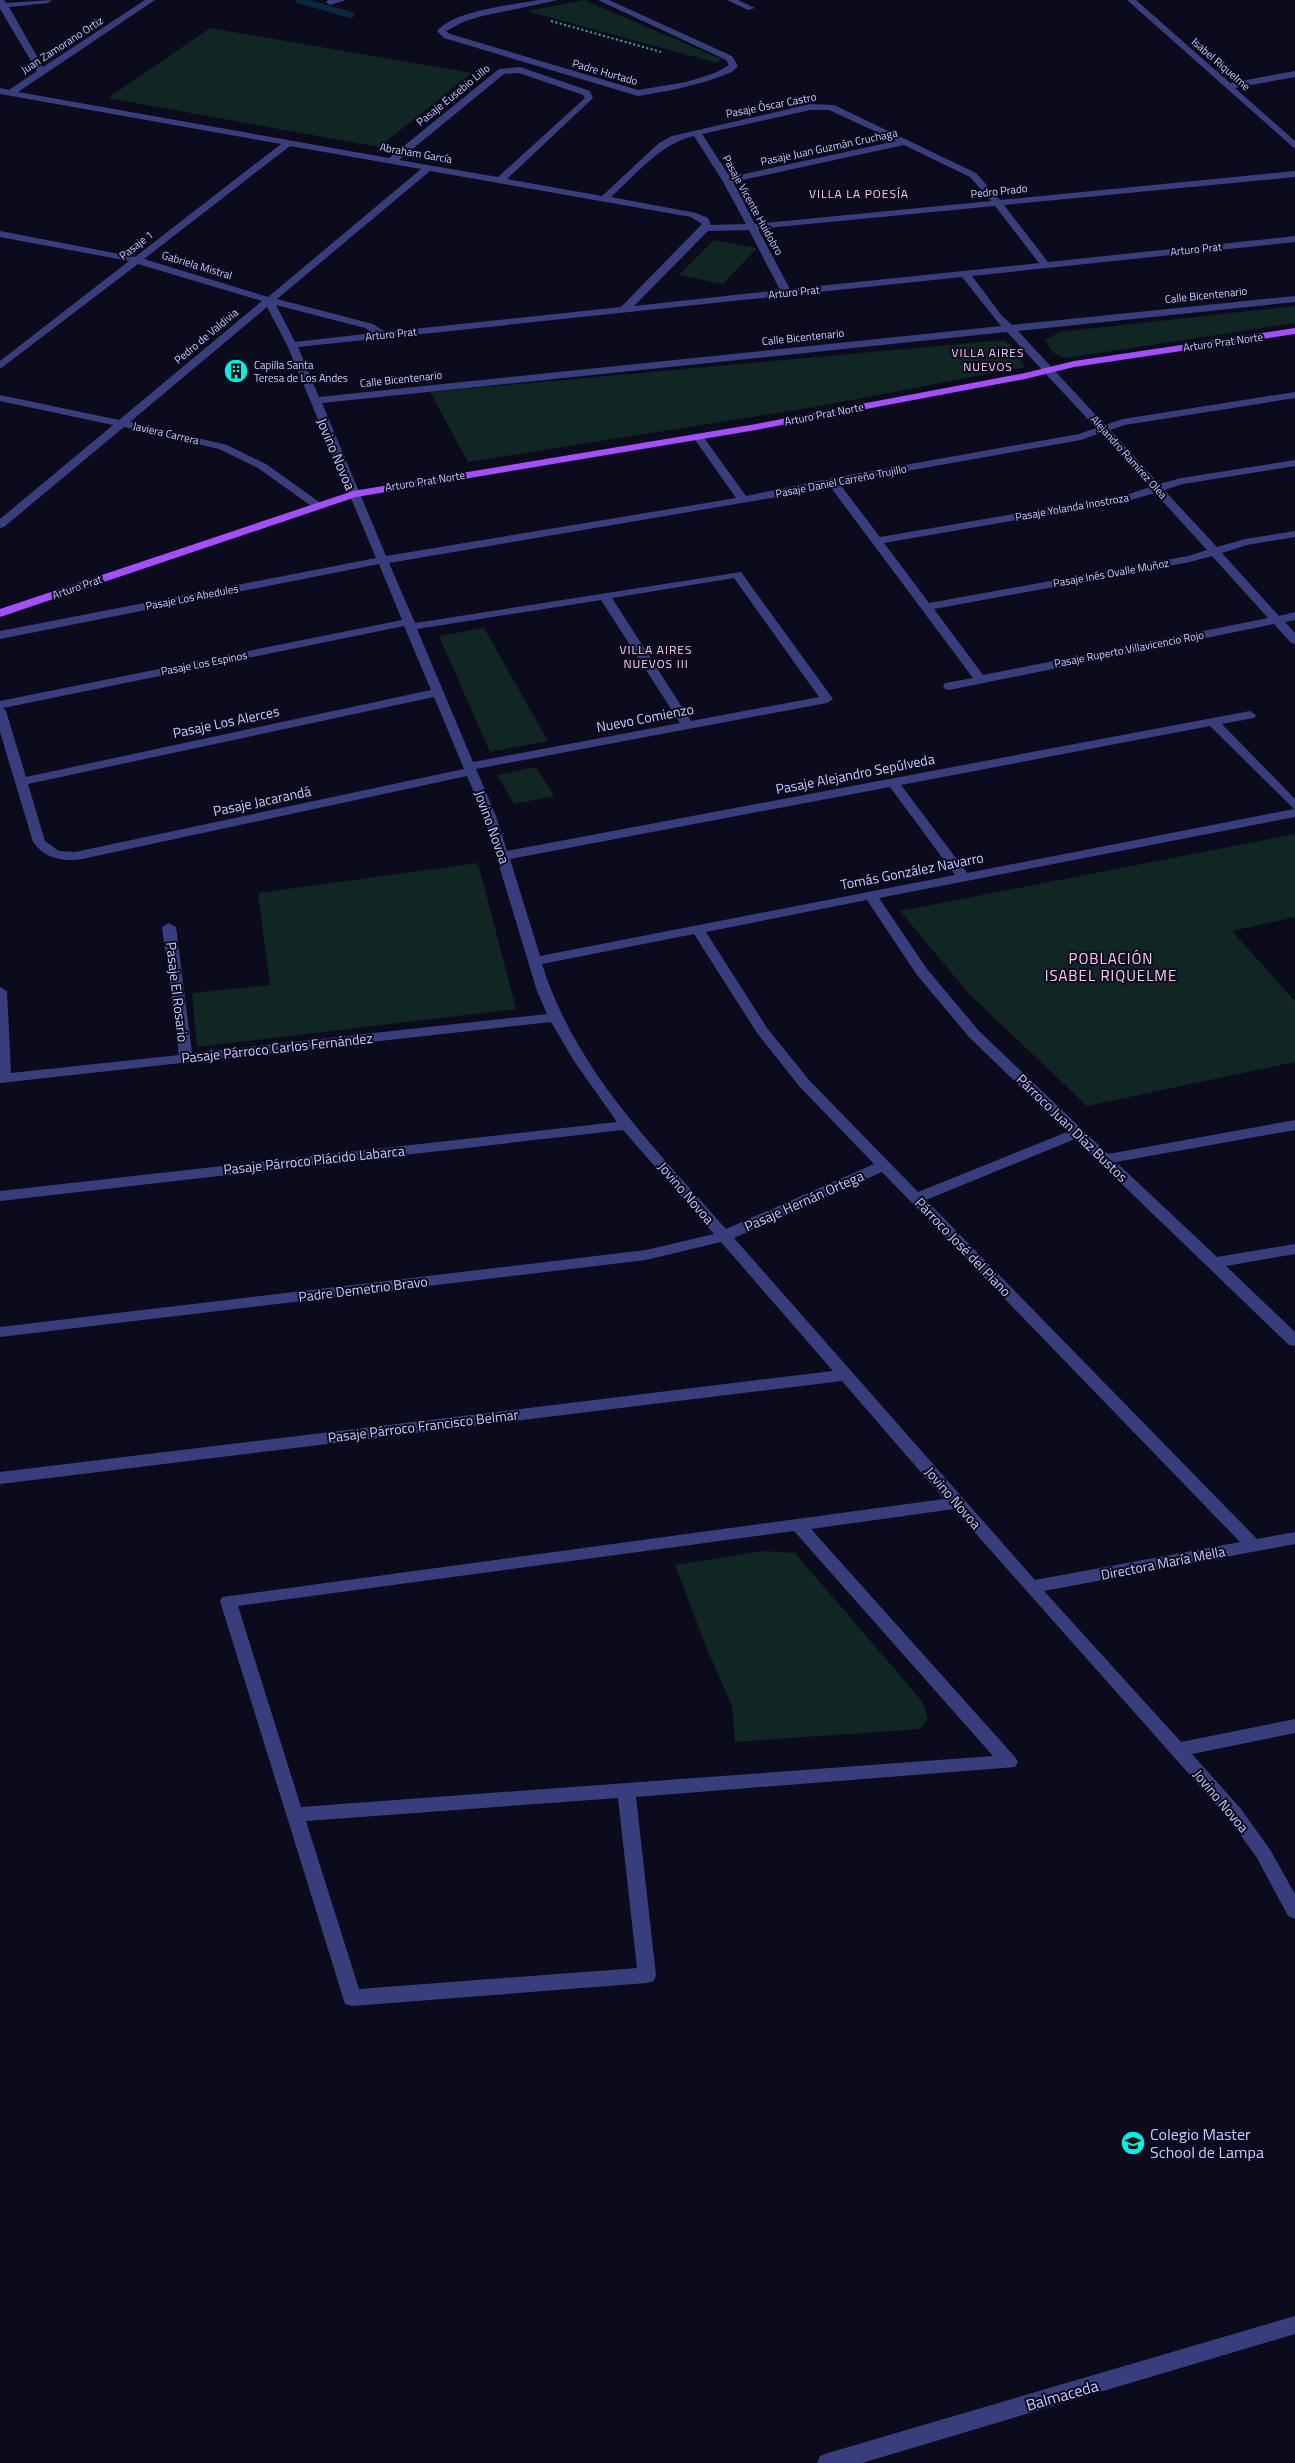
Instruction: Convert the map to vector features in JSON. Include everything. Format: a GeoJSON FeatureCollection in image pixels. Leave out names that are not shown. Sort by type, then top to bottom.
{"type":"FeatureCollection","features":[{"type":"Feature","properties":{"kind":"main road","name":"Arturo Prat Norte"},"geometry":{"type":"LineString","coordinates":[[353,494],[698,437],[1074,364],[1295,331]]}},
{"type":"Feature","properties":{"kind":"main road","name":"Arturo Prat"},"geometry":{"type":"LineString","coordinates":[[0,613],[353,494]]}},
{"type":"Feature","properties":{"kind":"street"},"geometry":{"type":"LineString","coordinates":[[42,72],[1,4],[48,0]]}},
{"type":"Feature","properties":{"kind":"street","name":"Juan Zamorano Ortiz"},"geometry":{"type":"LineString","coordinates":[[5,92],[42,72],[151,0]]}},
{"type":"Feature","properties":{"kind":"street"},"geometry":{"type":"LineString","coordinates":[[330,2],[342,0]]}},
{"type":"Feature","properties":{"kind":"street","name":"Padre Hurtado"},"geometry":{"type":"LineString","coordinates":[[554,0],[464,19],[445,26],[441,31],[447,36],[638,94],[652,93],[720,75],[734,66],[733,62],[723,55],[602,0]]}},
{"type":"Feature","properties":{"kind":"street"},"geometry":{"type":"LineString","coordinates":[[731,0],[751,8]]}},
{"type":"Feature","properties":{"kind":"street","name":"Isabel Riquelme"},"geometry":{"type":"LineString","coordinates":[[1131,0],[1295,146]]}},
{"type":"Feature","properties":{"kind":"street","name":"Pasaje Eusebio Lillo"},"geometry":{"type":"LineString","coordinates":[[391,161],[502,71],[520,70],[587,92],[590,98],[500,180]]}},
{"type":"Feature","properties":{"kind":"street"},"geometry":{"type":"LineString","coordinates":[[1229,86],[1295,74]]}},
{"type":"Feature","properties":{"kind":"street","name":"Abraham García"},"geometry":{"type":"LineString","coordinates":[[5,92],[693,215],[705,220],[707,224],[705,228]]}},
{"type":"Feature","properties":{"kind":"street","name":"Pasaje Óscar Castro"},"geometry":{"type":"LineString","coordinates":[[604,199],[662,146],[675,138],[824,106],[838,109],[973,175],[982,183],[1045,265]]}},
{"type":"Feature","properties":{"kind":"street","name":"Pasaje Vicente Huidobro"},"geometry":{"type":"LineString","coordinates":[[696,132],[727,180],[786,292]]}},
{"type":"Feature","properties":{"kind":"street","name":"Pasaje Juan Guzmán Cruchaga"},"geometry":{"type":"LineString","coordinates":[[727,180],[906,142]]}},
{"type":"Feature","properties":{"kind":"street","name":"Pasaje 1"},"geometry":{"type":"LineString","coordinates":[[0,366],[288,143]]}},
{"type":"Feature","properties":{"kind":"street","name":"Pedro de Valdivia"},"geometry":{"type":"LineString","coordinates":[[0,525],[428,168]]}},
{"type":"Feature","properties":{"kind":"street","name":"Pedro Prado"},"geometry":{"type":"LineString","coordinates":[[705,228],[752,227],[1295,174]]}},
{"type":"Feature","properties":{"kind":"street"},"geometry":{"type":"LineString","coordinates":[[624,310],[705,228]]}},
{"type":"Feature","properties":{"kind":"street","name":"Gabriela Mistral"},"geometry":{"type":"LineString","coordinates":[[0,234],[136,260],[268,300],[369,326],[383,335]]}},
{"type":"Feature","properties":{"kind":"street","name":"Arturo Prat"},"geometry":{"type":"LineString","coordinates":[[292,345],[1295,239]]}},
{"type":"Feature","properties":{"kind":"street","name":"Alejandro Ramírez Olea"},"geometry":{"type":"LineString","coordinates":[[965,274],[998,318],[1050,370],[1295,640]]}},
{"type":"Feature","properties":{"kind":"street","name":"Calle Bicentenario"},"geometry":{"type":"LineString","coordinates":[[314,401],[1295,298]]}},
{"type":"Feature","properties":{"kind":"street"},"geometry":{"type":"LineString","coordinates":[[268,300],[292,345]]}},
{"type":"Feature","properties":{"kind":"street","name":"Jovino Novoa"},"geometry":{"type":"LineString","coordinates":[[292,345],[353,494],[384,560],[471,769],[503,856],[535,961],[555,1017],[583,1065],[628,1126],[1031,1587],[1235,1814],[1263,1853],[1295,1910]]}},
{"type":"Feature","properties":{"kind":"street","name":"Pasaje Daniel Carreño Trujillo"},"geometry":{"type":"LineString","coordinates":[[384,560],[744,499],[832,481],[1081,437],[1123,422],[1295,395]]}},
{"type":"Feature","properties":{"kind":"street","name":"Javiera Carrera"},"geometry":{"type":"LineString","coordinates":[[0,398],[207,442],[238,453],[262,466],[318,506]]}},
{"type":"Feature","properties":{"kind":"street"},"geometry":{"type":"LineString","coordinates":[[698,437],[744,499]]}},
{"type":"Feature","properties":{"kind":"street","name":"Pasaje Yolanda Inostroza"},"geometry":{"type":"LineString","coordinates":[[877,542],[1131,497],[1181,481],[1295,463]]}},
{"type":"Feature","properties":{"kind":"street"},"geometry":{"type":"LineString","coordinates":[[832,481],[980,679]]}},
{"type":"Feature","properties":{"kind":"street","name":"Pasaje Inés Ovalle Muñoz"},"geometry":{"type":"LineString","coordinates":[[926,607],[1190,559],[1245,542],[1295,534]]}},
{"type":"Feature","properties":{"kind":"street","name":"Pasaje Los Abedules"},"geometry":{"type":"LineString","coordinates":[[0,635],[384,560]]}},
{"type":"Feature","properties":{"kind":"street","name":"Nuevo Comienzo"},"geometry":{"type":"LineString","coordinates":[[471,769],[827,699],[737,574],[604,596]]}},
{"type":"Feature","properties":{"kind":"street"},"geometry":{"type":"LineString","coordinates":[[410,624],[604,596],[687,725]]}},
{"type":"Feature","properties":{"kind":"street","name":"Pasaje Ruperto Villavicencio Rojo"},"geometry":{"type":"LineString","coordinates":[[949,686],[1295,616]]}},
{"type":"Feature","properties":{"kind":"street","name":"Pasaje Los Espinos"},"geometry":{"type":"LineString","coordinates":[[0,704],[410,624]]}},
{"type":"Feature","properties":{"kind":"street","name":"Pasaje Los Alerces"},"geometry":{"type":"LineString","coordinates":[[21,782],[438,692]]}},
{"type":"Feature","properties":{"kind":"street"},"geometry":{"type":"LineString","coordinates":[[0,711],[21,782]]}},
{"type":"Feature","properties":{"kind":"street","name":"Pasaje Alejandro Sepúlveda"},"geometry":{"type":"LineString","coordinates":[[503,856],[1250,715]]}},
{"type":"Feature","properties":{"kind":"street"},"geometry":{"type":"LineString","coordinates":[[1213,722],[1295,806]]}},
{"type":"Feature","properties":{"kind":"street","name":"Pasaje Jacarandá"},"geometry":{"type":"LineString","coordinates":[[21,782],[42,848],[58,855],[89,854],[471,769]]}},
{"type":"Feature","properties":{"kind":"street"},"geometry":{"type":"LineString","coordinates":[[893,782],[964,878]]}},
{"type":"Feature","properties":{"kind":"street","name":"Tomás González Navarro"},"geometry":{"type":"LineString","coordinates":[[535,961],[1295,813]]}},
{"type":"Feature","properties":{"kind":"street","name":"Párroco Juan Díaz Bustos"},"geometry":{"type":"LineString","coordinates":[[871,896],[922,972],[954,1013],[1295,1341]]}},
{"type":"Feature","properties":{"kind":"street","name":"Pasaje El Rosario"},"geometry":{"type":"LineString","coordinates":[[169,926],[186,1058]]}},
{"type":"Feature","properties":{"kind":"street","name":"Párroco José del Piano"},"geometry":{"type":"LineString","coordinates":[[697,929],[762,1030],[804,1083],[1254,1546]]}},
{"type":"Feature","properties":{"kind":"street"},"geometry":{"type":"LineString","coordinates":[[0,990],[2,1079]]}},
{"type":"Feature","properties":{"kind":"street","name":"Pasaje Párroco Carlos Fernández"},"geometry":{"type":"LineString","coordinates":[[2,1079],[555,1017]]}},
{"type":"Feature","properties":{"kind":"street"},"geometry":{"type":"LineString","coordinates":[[1105,1159],[1295,1125]]}},
{"type":"Feature","properties":{"kind":"street","name":"Pasaje Párroco Plácido Labarca"},"geometry":{"type":"LineString","coordinates":[[0,1196],[628,1126]]}},
{"type":"Feature","properties":{"kind":"street"},"geometry":{"type":"LineString","coordinates":[[916,1198],[1077,1132]]}},
{"type":"Feature","properties":{"kind":"street","name":"Pasaje Hernán Ortega"},"geometry":{"type":"LineString","coordinates":[[724,1236],[884,1165]]}},
{"type":"Feature","properties":{"kind":"street","name":"Padre Demetrio Bravo"},"geometry":{"type":"LineString","coordinates":[[0,1332],[610,1260],[678,1249],[724,1236]]}},
{"type":"Feature","properties":{"kind":"street"},"geometry":{"type":"LineString","coordinates":[[1214,1263],[1295,1249]]}},
{"type":"Feature","properties":{"kind":"street","name":"Pasaje Párroco Francisco Belmar"},"geometry":{"type":"LineString","coordinates":[[0,1478],[845,1375]]}},
{"type":"Feature","properties":{"kind":"street"},"geometry":{"type":"LineString","coordinates":[[626,1790],[647,1975],[352,1998],[228,1601],[957,1503]]}},
{"type":"Feature","properties":{"kind":"street"},"geometry":{"type":"LineString","coordinates":[[295,1815],[1009,1762],[798,1525]]}},
{"type":"Feature","properties":{"kind":"street","name":"Directora María Mella"},"geometry":{"type":"LineString","coordinates":[[1031,1587],[1295,1538]]}},
{"type":"Feature","properties":{"kind":"street"},"geometry":{"type":"LineString","coordinates":[[1177,1750],[1295,1726]]}},
{"type":"Feature","properties":{"kind":"street","name":"Balmaceda"},"geometry":{"type":"LineString","coordinates":[[828,2463],[1295,2325]]}},
{"type":"Feature","properties":{"kind":"path"},"geometry":{"type":"LineString","coordinates":[[507,9],[664,53]]}},
{"type":"Feature","properties":{"kind":"green space"},"geometry":{"type":"Polygon","coordinates":[[[584,0],[721,59],[717,63],[527,11],[584,0]]]}},
{"type":"Feature","properties":{"kind":"green space"},"geometry":{"type":"Polygon","coordinates":[[[210,28],[472,73],[379,147],[108,98],[210,28]]]}},
{"type":"Feature","properties":{"kind":"green space"},"geometry":{"type":"Polygon","coordinates":[[[714,240],[757,248],[723,284],[679,275],[714,240]]]}},
{"type":"Feature","properties":{"kind":"green space"},"geometry":{"type":"Polygon","coordinates":[[[1295,306],[1295,323],[1066,358],[1054,353],[1045,340],[1060,332],[1295,306]]]}},
{"type":"Feature","properties":{"kind":"green space"},"geometry":{"type":"Polygon","coordinates":[[[1004,340],[1013,347],[1025,367],[815,407],[468,462],[430,392],[1004,340]]]}},
{"type":"Feature","properties":{"kind":"green space"},"geometry":{"type":"Polygon","coordinates":[[[484,628],[548,741],[490,752],[439,636],[484,628]]]}},
{"type":"Feature","properties":{"kind":"green space"},"geometry":{"type":"Polygon","coordinates":[[[536,767],[554,796],[514,804],[497,775],[536,767]]]}},
{"type":"Feature","properties":{"kind":"green space"},"geometry":{"type":"Polygon","coordinates":[[[1295,834],[1295,917],[1232,931],[1295,1001],[1295,1062],[1087,1106],[969,994],[900,911],[1295,834]]]}},
{"type":"Feature","properties":{"kind":"green space"},"geometry":{"type":"Polygon","coordinates":[[[478,863],[516,1009],[197,1047],[192,993],[270,985],[258,893],[478,863]]]}},
{"type":"Feature","properties":{"kind":"green space"},"geometry":{"type":"Polygon","coordinates":[[[763,1551],[795,1553],[922,1701],[928,1718],[920,1729],[735,1742],[732,1706],[707,1649],[675,1565],[763,1551]]]}},
{"type":"Feature","properties":{"kind":"waterway"},"geometry":{"type":"LineString","coordinates":[[298,0],[351,15]]}},
{"type":"Feature","properties":{"kind":"place","name":"Capilla Santa Teresa de Los Andes"},"geometry":{"type":"Point","coordinates":[236,371]}},
{"type":"Feature","properties":{"kind":"place","name":"Colegio Master School de Lampa"},"geometry":{"type":"Point","coordinates":[1133,2143]}},
{"type":"Feature","properties":{"kind":"district","name":"VILLA LA POESÍA"},"geometry":{"type":"Point","coordinates":[859,194]}},
{"type":"Feature","properties":{"kind":"district","name":"VILLA AIRES NUEVOS"},"geometry":{"type":"Point","coordinates":[988,360]}},
{"type":"Feature","properties":{"kind":"district","name":"VILLA AIRES NUEVOS III"},"geometry":{"type":"Point","coordinates":[656,657]}},
{"type":"Feature","properties":{"kind":"district","name":"POBLACIÓN ISABEL RIQUELME"},"geometry":{"type":"Point","coordinates":[1111,968]}}]}
